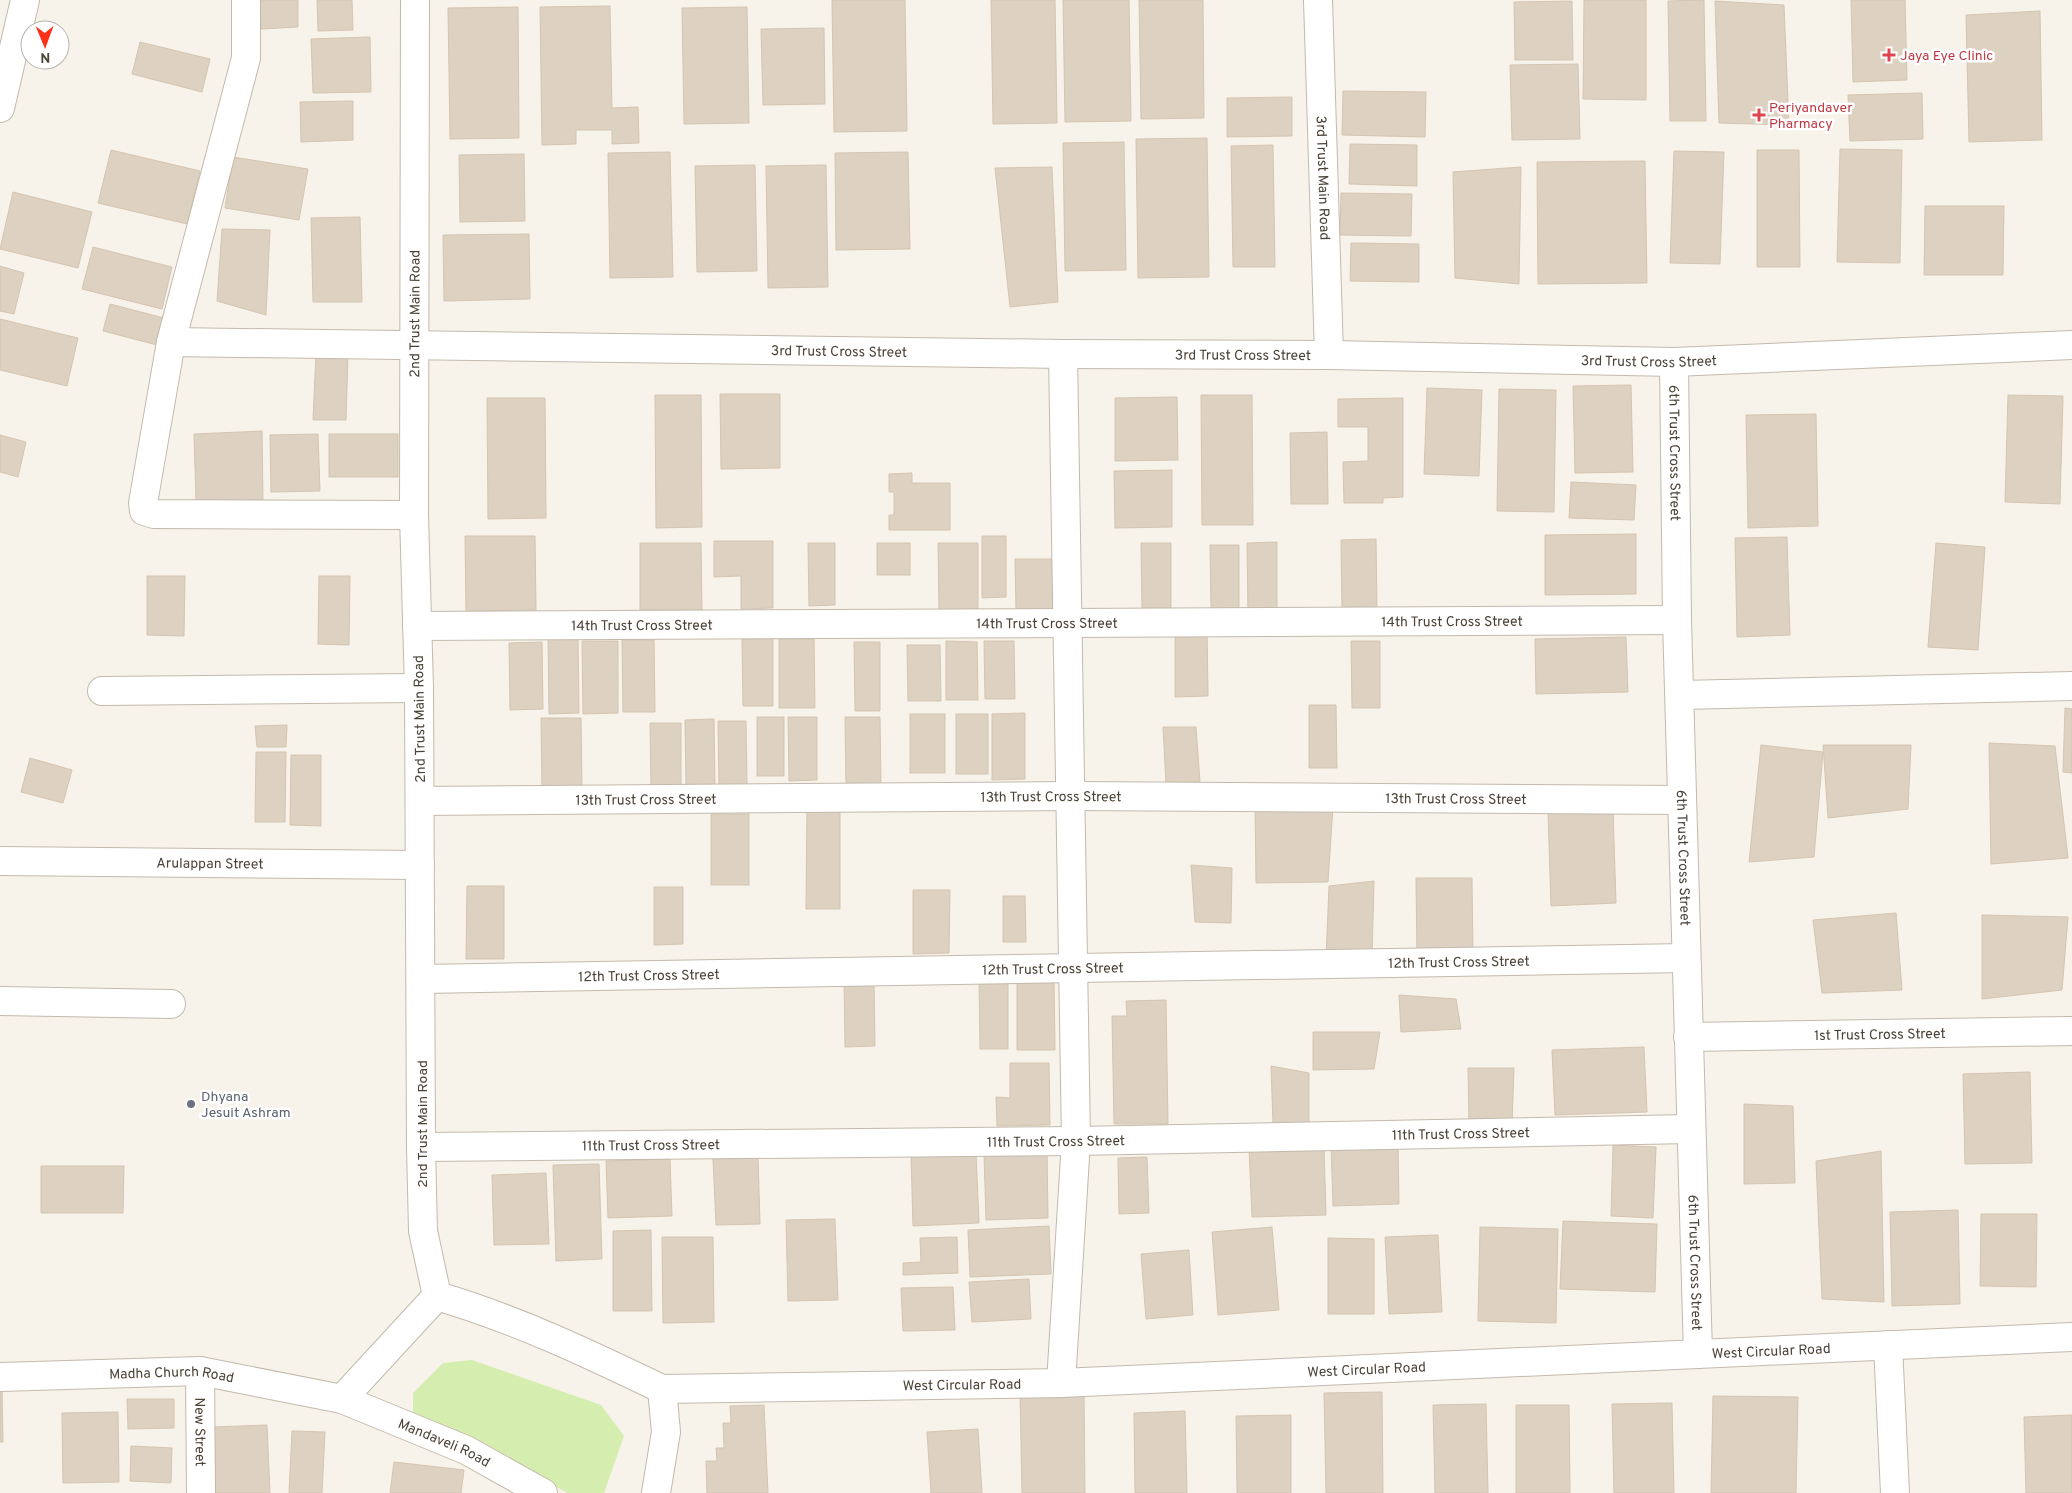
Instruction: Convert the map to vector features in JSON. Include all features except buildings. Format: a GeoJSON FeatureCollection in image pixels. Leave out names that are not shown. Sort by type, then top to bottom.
{"type":"FeatureCollection","features":[{"type":"Feature","properties":{"kind":"street"},"geometry":{"type":"LineString","coordinates":[[0,108],[25,0]]}},
{"type":"Feature","properties":{"kind":"street"},"geometry":{"type":"LineString","coordinates":[[246,0],[246,58],[171,342],[143,503],[144,511],[154,514],[414,515]]}},
{"type":"Feature","properties":{"kind":"street","name":"2nd Trust Main Road"},"geometry":{"type":"LineString","coordinates":[[415,0],[414,515],[419,688],[421,1147],[423,1231],[437,1296]]}},
{"type":"Feature","properties":{"kind":"street","name":"3rd Trust Main Road"},"geometry":{"type":"LineString","coordinates":[[1318,0],[1329,355]]}},
{"type":"Feature","properties":{"kind":"street","name":"3rd Trust Cross Street"},"geometry":{"type":"LineString","coordinates":[[171,342],[1064,354],[1329,355],[1674,362],[2072,345]]}},
{"type":"Feature","properties":{"kind":"street"},"geometry":{"type":"LineString","coordinates":[[1061,1382],[1076,1141],[1071,796],[1066,623],[1064,354]]}},
{"type":"Feature","properties":{"kind":"street","name":"6th Trust Cross Street"},"geometry":{"type":"LineString","coordinates":[[1674,362],[1677,620],[1690,1129],[1698,1354]]}},
{"type":"Feature","properties":{"kind":"street","name":"14th Trust Cross Street"},"geometry":{"type":"LineString","coordinates":[[417,626],[1677,620]]}},
{"type":"Feature","properties":{"kind":"street"},"geometry":{"type":"LineString","coordinates":[[1680,695],[2072,686]]}},
{"type":"Feature","properties":{"kind":"street"},"geometry":{"type":"LineString","coordinates":[[102,691],[419,688]]}},
{"type":"Feature","properties":{"kind":"street","name":"13th Trust Cross Street"},"geometry":{"type":"LineString","coordinates":[[420,801],[1071,796],[1682,800]]}},
{"type":"Feature","properties":{"kind":"street","name":"Arulappan Street"},"geometry":{"type":"LineString","coordinates":[[0,861],[420,865]]}},
{"type":"Feature","properties":{"kind":"street","name":"12th Trust Cross Street"},"geometry":{"type":"LineString","coordinates":[[421,979],[1686,958]]}},
{"type":"Feature","properties":{"kind":"street"},"geometry":{"type":"LineString","coordinates":[[0,1001],[171,1004]]}},
{"type":"Feature","properties":{"kind":"street","name":"1st Trust Cross Street"},"geometry":{"type":"LineString","coordinates":[[1688,1038],[2072,1031]]}},
{"type":"Feature","properties":{"kind":"street","name":"11th Trust Cross Street"},"geometry":{"type":"LineString","coordinates":[[421,1147],[1076,1141],[1690,1129]]}},
{"type":"Feature","properties":{"kind":"street"},"geometry":{"type":"LineString","coordinates":[[342,1399],[437,1296],[481,1309],[572,1346],[662,1389],[666,1432],[656,1493]]}},
{"type":"Feature","properties":{"kind":"street","name":"West Circular Road"},"geometry":{"type":"LineString","coordinates":[[662,1389],[1061,1382],[2072,1337]]}},
{"type":"Feature","properties":{"kind":"street"},"geometry":{"type":"LineString","coordinates":[[1888,1346],[1895,1493]]}},
{"type":"Feature","properties":{"kind":"street","name":"Madha Church Road"},"geometry":{"type":"LineString","coordinates":[[0,1377],[200,1371],[342,1399]]}},
{"type":"Feature","properties":{"kind":"street","name":"New Street"},"geometry":{"type":"LineString","coordinates":[[200,1371],[201,1493]]}},
{"type":"Feature","properties":{"kind":"street","name":"Mandaveli Road"},"geometry":{"type":"LineString","coordinates":[[342,1399],[466,1450],[543,1493]]}},
{"type":"Feature","properties":{"kind":"green space"},"geometry":{"type":"Polygon","coordinates":[[[472,1360],[601,1405],[624,1436],[604,1493],[568,1493],[413,1412],[413,1393],[443,1363],[472,1360]]]}},
{"type":"Feature","properties":{"kind":"place","name":"Jaya Eye Clinic"},"geometry":{"type":"Point","coordinates":[1889,55]}},
{"type":"Feature","properties":{"kind":"place","name":"Periyandaver Pharmacy"},"geometry":{"type":"Point","coordinates":[1759,115]}},
{"type":"Feature","properties":{"kind":"place","name":"Dhyana Jesuit Ashram"},"geometry":{"type":"Point","coordinates":[191,1104]}}]}
